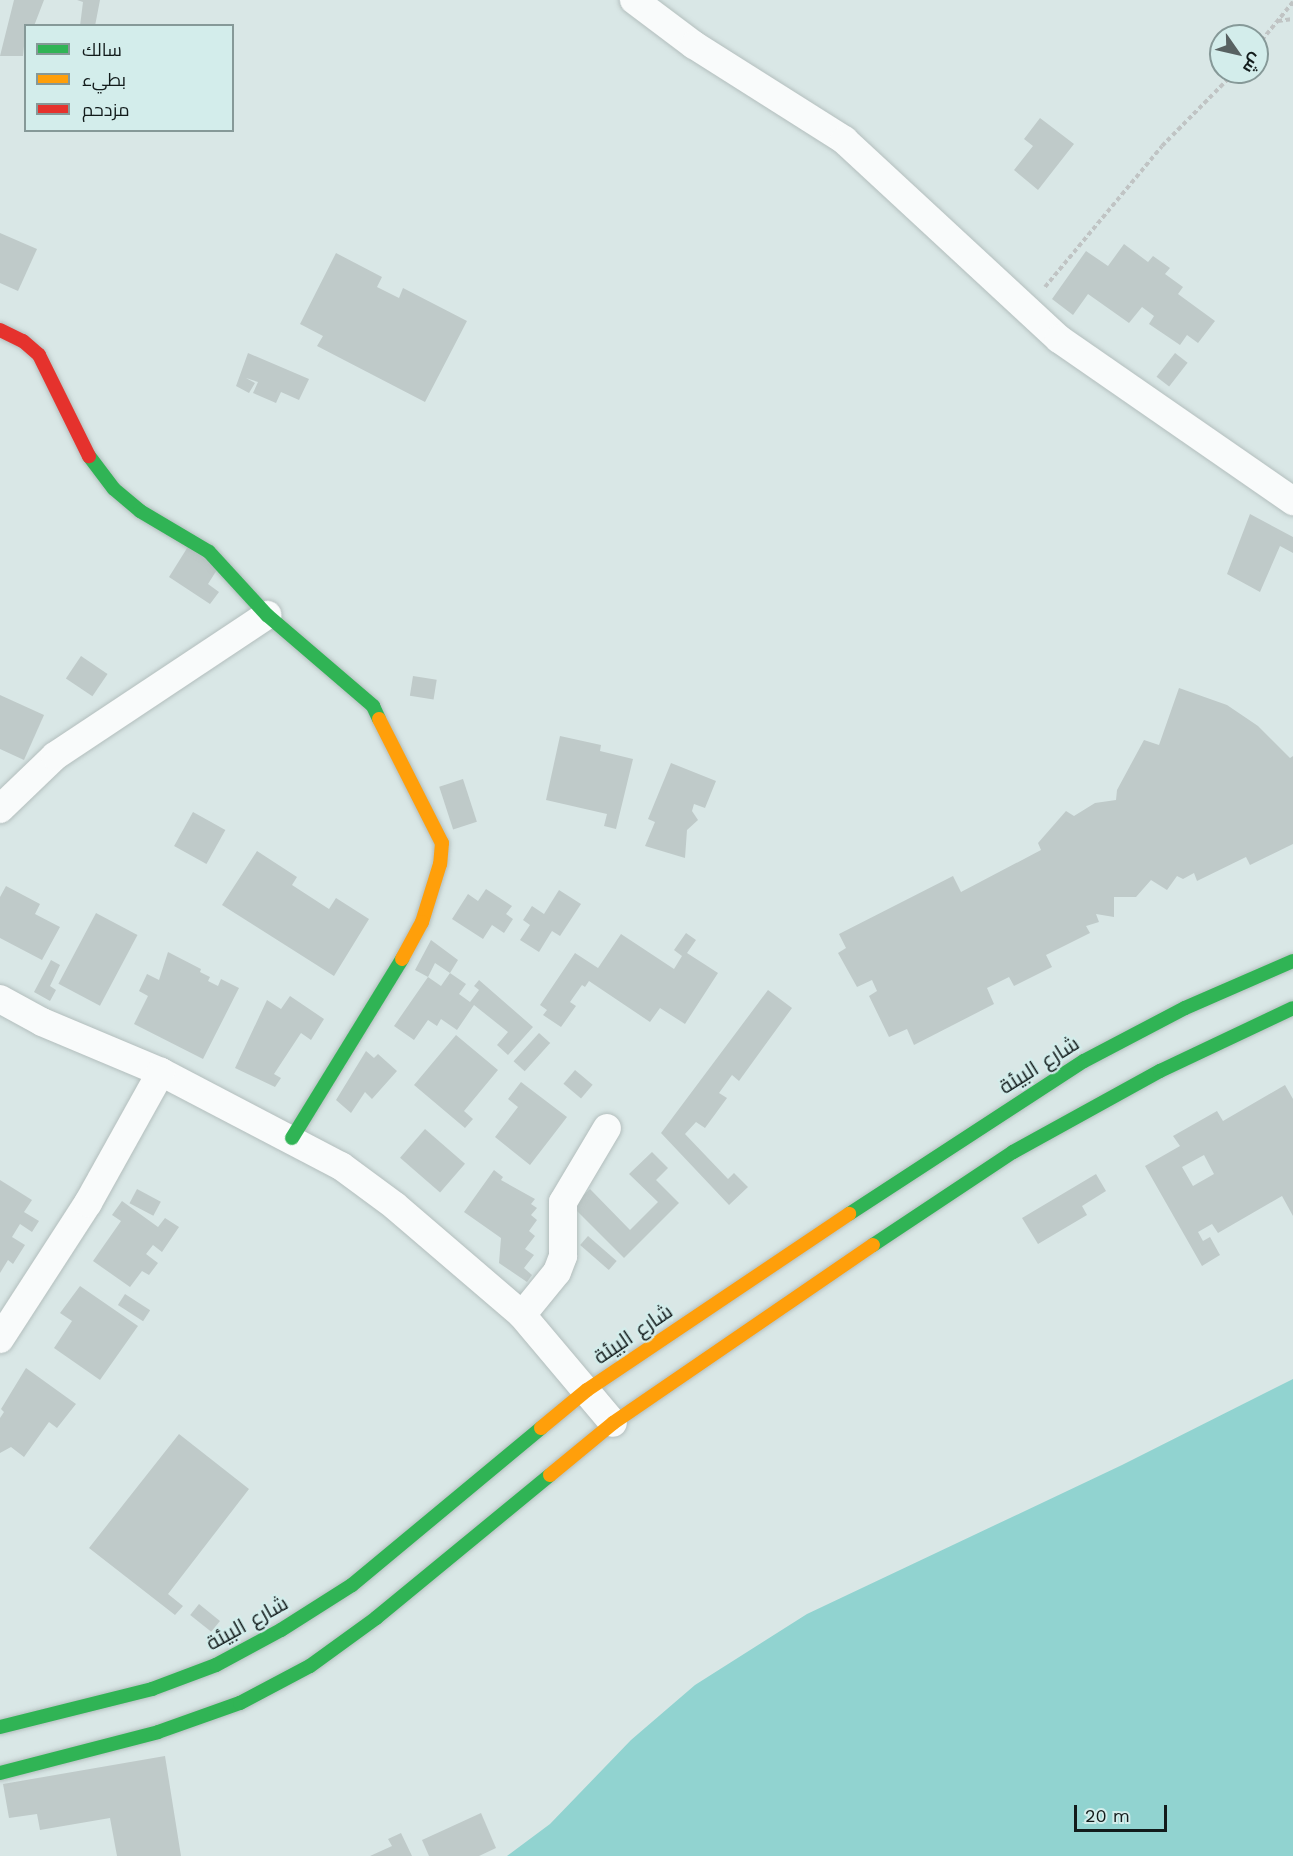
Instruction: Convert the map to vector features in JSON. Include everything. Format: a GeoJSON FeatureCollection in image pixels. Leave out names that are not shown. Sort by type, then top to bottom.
{"type":"FeatureCollection","features":[{"type":"Feature","properties":{"kind":"main road"},"geometry":{"type":"LineString","coordinates":[[0,330],[23,341],[39,355],[90,457],[114,489],[140,511],[209,552],[267,615],[373,706],[442,843],[440,864],[422,922],[377,1003],[292,1138]]}},
{"type":"Feature","properties":{"kind":"main road","name":"شارع البيئة"},"geometry":{"type":"LineString","coordinates":[[0,1727],[152,1689],[216,1665],[281,1630],[352,1585],[587,1390],[948,1147],[1084,1061],[1185,1008],[1293,961]]}},
{"type":"Feature","properties":{"kind":"main road"},"geometry":{"type":"LineString","coordinates":[[0,1773],[158,1732],[240,1703],[310,1666],[370,1610],[613,1423],[1013,1152],[1160,1071],[1293,1008]]}},
{"type":"Feature","properties":{"kind":"main road"},"geometry":{"type":"LineString","coordinates":[[352,1585],[370,1610]]}},
{"type":"Feature","properties":{"kind":"street"},"geometry":{"type":"LineString","coordinates":[[634,0],[694,45],[844,140],[1027,312],[1104,373],[1293,501]]}},
{"type":"Feature","properties":{"kind":"street"},"geometry":{"type":"LineString","coordinates":[[0,809],[55,756],[267,615]]}},
{"type":"Feature","properties":{"kind":"street"},"geometry":{"type":"LineString","coordinates":[[0,999],[42,1022],[161,1072],[292,1138],[341,1166],[395,1206],[522,1315],[613,1423]]}},
{"type":"Feature","properties":{"kind":"street"},"geometry":{"type":"LineString","coordinates":[[0,1339],[88,1203],[161,1072]]}},
{"type":"Feature","properties":{"kind":"street"},"geometry":{"type":"LineString","coordinates":[[522,1315],[557,1272],[563,1256],[563,1202],[607,1128]]}},
{"type":"Feature","properties":{"kind":"path"},"geometry":{"type":"LineString","coordinates":[[1269,31],[1293,2]]}},
{"type":"Feature","properties":{"kind":"path"},"geometry":{"type":"LineString","coordinates":[[1277,21],[1293,19]]}},
{"type":"Feature","properties":{"kind":"path"},"geometry":{"type":"LineString","coordinates":[[1027,312],[1093,225],[1162,146],[1223,84]]}},
{"type":"Feature","properties":{"kind":"water"},"geometry":{"type":"Polygon","coordinates":[[[1293,1379],[1293,1856],[507,1856],[550,1824],[631,1740],[695,1685],[807,1614],[1122,1465],[1293,1379]]]}},
{"type":"Feature","properties":{"kind":"building"},"geometry":{"type":"Polygon","coordinates":[[[14,0],[44,0],[35,24],[24,24],[23,56],[0,56],[14,0]]]}},
{"type":"Feature","properties":{"kind":"building"},"geometry":{"type":"Polygon","coordinates":[[[77,0],[100,0],[95,24],[80,24],[83,2],[77,0]]]}},
{"type":"Feature","properties":{"kind":"building"},"geometry":{"type":"Polygon","coordinates":[[[1040,118],[1074,144],[1038,190],[1014,170],[1033,146],[1024,139],[1040,118]]]}},
{"type":"Feature","properties":{"kind":"building"},"geometry":{"type":"Polygon","coordinates":[[[0,233],[37,249],[18,291],[0,283],[0,233]]]}},
{"type":"Feature","properties":{"kind":"building"},"geometry":{"type":"Polygon","coordinates":[[[1124,244],[1148,262],[1153,256],[1170,268],[1165,274],[1183,287],[1178,294],[1215,321],[1198,343],[1187,335],[1180,345],[1149,324],[1154,316],[1142,307],[1129,323],[1088,294],[1073,315],[1052,299],[1086,251],[1108,266],[1124,244]]]}},
{"type":"Feature","properties":{"kind":"building"},"geometry":{"type":"Polygon","coordinates":[[[336,253],[382,277],[377,287],[399,298],[403,288],[467,321],[425,402],[317,346],[323,336],[300,324],[336,253]]]}},
{"type":"Feature","properties":{"kind":"building"},"geometry":{"type":"Polygon","coordinates":[[[248,353],[309,379],[299,400],[281,392],[276,403],[253,393],[258,382],[246,378],[255,383],[249,393],[236,386],[248,353]]]}},
{"type":"Feature","properties":{"kind":"building"},"geometry":{"type":"Polygon","coordinates":[[[1175,353],[1188,363],[1169,386],[1157,377],[1175,353]]]}},
{"type":"Feature","properties":{"kind":"building"},"geometry":{"type":"Polygon","coordinates":[[[1250,514],[1293,537],[1293,553],[1280,546],[1260,592],[1227,574],[1250,514]]]}},
{"type":"Feature","properties":{"kind":"building"},"geometry":{"type":"Polygon","coordinates":[[[189,545],[220,565],[208,584],[219,592],[210,604],[169,577],[189,545]]]}},
{"type":"Feature","properties":{"kind":"building"},"geometry":{"type":"Polygon","coordinates":[[[81,656],[108,674],[92,696],[66,678],[81,656]]]}},
{"type":"Feature","properties":{"kind":"building"},"geometry":{"type":"Polygon","coordinates":[[[413,676],[437,680],[434,700],[410,696],[413,676]]]}},
{"type":"Feature","properties":{"kind":"building"},"geometry":{"type":"Polygon","coordinates":[[[1179,688],[1227,705],[1258,726],[1290,758],[1293,756],[1293,844],[1250,865],[1246,857],[1197,881],[1194,873],[1183,879],[1177,876],[1167,890],[1151,880],[1136,897],[1114,897],[1114,917],[1096,914],[1099,922],[1086,926],[1090,933],[1046,955],[1052,967],[1014,986],[1009,977],[987,988],[994,1004],[914,1045],[907,1029],[889,1037],[869,996],[877,991],[872,980],[857,987],[838,953],[846,948],[839,934],[953,876],[961,892],[1041,850],[1038,843],[1066,811],[1074,816],[1095,803],[1116,800],[1117,790],[1144,740],[1159,745],[1179,688]]]}},
{"type":"Feature","properties":{"kind":"building"},"geometry":{"type":"Polygon","coordinates":[[[0,695],[44,715],[24,760],[0,749],[0,695]]]}},
{"type":"Feature","properties":{"kind":"building"},"geometry":{"type":"Polygon","coordinates":[[[560,736],[601,745],[600,751],[633,759],[616,829],[604,826],[607,814],[546,800],[560,736]]]}},
{"type":"Feature","properties":{"kind":"building"},"geometry":{"type":"Polygon","coordinates":[[[671,763],[716,781],[705,808],[694,804],[692,811],[698,820],[687,830],[685,858],[645,846],[655,822],[648,819],[671,763]]]}},
{"type":"Feature","properties":{"kind":"building"},"geometry":{"type":"Polygon","coordinates":[[[463,779],[477,822],[453,830],[439,787],[463,779]]]}},
{"type":"Feature","properties":{"kind":"building"},"geometry":{"type":"Polygon","coordinates":[[[193,812],[225,830],[206,864],[174,846],[193,812]]]}},
{"type":"Feature","properties":{"kind":"building"},"geometry":{"type":"Polygon","coordinates":[[[257,851],[297,877],[292,885],[329,909],[336,898],[369,919],[334,976],[222,905],[257,851]]]}},
{"type":"Feature","properties":{"kind":"building"},"geometry":{"type":"Polygon","coordinates":[[[6,886],[40,904],[35,914],[60,927],[42,960],[0,938],[0,897],[6,886]]]}},
{"type":"Feature","properties":{"kind":"building"},"geometry":{"type":"Polygon","coordinates":[[[486,889],[512,906],[506,914],[513,919],[504,933],[492,925],[483,939],[452,919],[468,894],[478,901],[486,889]]]}},
{"type":"Feature","properties":{"kind":"building"},"geometry":{"type":"Polygon","coordinates":[[[559,890],[581,904],[560,936],[552,931],[539,952],[520,940],[530,925],[523,920],[532,906],[544,914],[559,890]]]}},
{"type":"Feature","properties":{"kind":"building"},"geometry":{"type":"Polygon","coordinates":[[[96,913],[137,935],[100,1006],[58,984],[96,913]]]}},
{"type":"Feature","properties":{"kind":"building"},"geometry":{"type":"Polygon","coordinates":[[[686,933],[696,940],[687,953],[718,973],[685,1024],[660,1008],[650,1022],[589,981],[585,987],[582,985],[570,1002],[576,1006],[561,1027],[543,1015],[547,1010],[540,1005],[575,953],[598,968],[621,934],[674,969],[682,956],[674,950],[686,933]]]}},
{"type":"Feature","properties":{"kind":"building"},"geometry":{"type":"Polygon","coordinates":[[[431,940],[458,960],[450,973],[435,963],[428,977],[415,970],[431,940]]]}},
{"type":"Feature","properties":{"kind":"building"},"geometry":{"type":"Polygon","coordinates":[[[168,952],[201,969],[200,972],[210,977],[208,981],[218,986],[221,979],[239,988],[203,1059],[134,1024],[148,996],[139,991],[147,974],[159,980],[168,952]]]}},
{"type":"Feature","properties":{"kind":"building"},"geometry":{"type":"Polygon","coordinates":[[[51,960],[60,965],[50,986],[56,990],[50,1001],[34,992],[51,960]]]}},
{"type":"Feature","properties":{"kind":"building"},"geometry":{"type":"Polygon","coordinates":[[[450,973],[466,984],[459,994],[470,1002],[479,990],[474,986],[479,980],[533,1027],[508,1055],[497,1045],[508,1032],[474,1005],[457,1030],[441,1019],[437,1026],[428,1020],[414,1040],[394,1026],[428,977],[441,986],[450,973]]]}},
{"type":"Feature","properties":{"kind":"building"},"geometry":{"type":"Polygon","coordinates":[[[768,990],[792,1008],[739,1081],[732,1075],[719,1093],[727,1098],[705,1128],[696,1122],[685,1134],[728,1179],[734,1173],[748,1187],[729,1205],[661,1133],[768,990]]]}},
{"type":"Feature","properties":{"kind":"building"},"geometry":{"type":"Polygon","coordinates":[[[290,996],[324,1019],[311,1040],[301,1033],[274,1074],[281,1078],[275,1087],[235,1068],[267,1000],[281,1009],[290,996]]]}},
{"type":"Feature","properties":{"kind":"building"},"geometry":{"type":"Polygon","coordinates":[[[539,1033],[550,1043],[525,1071],[514,1061],[539,1033]]]}},
{"type":"Feature","properties":{"kind":"building"},"geometry":{"type":"Polygon","coordinates":[[[456,1035],[498,1070],[464,1111],[473,1119],[465,1128],[414,1085],[456,1035]]]}},
{"type":"Feature","properties":{"kind":"building"},"geometry":{"type":"Polygon","coordinates":[[[366,1051],[374,1058],[378,1054],[397,1071],[372,1099],[365,1092],[351,1113],[336,1100],[366,1051]]]}},
{"type":"Feature","properties":{"kind":"building"},"geometry":{"type":"Polygon","coordinates":[[[575,1070],[593,1085],[581,1099],[563,1084],[575,1070]]]}},
{"type":"Feature","properties":{"kind":"building"},"geometry":{"type":"Polygon","coordinates":[[[521,1082],[567,1117],[530,1165],[495,1137],[518,1107],[508,1099],[521,1082]]]}},
{"type":"Feature","properties":{"kind":"building"},"geometry":{"type":"Polygon","coordinates":[[[1285,1085],[1293,1099],[1293,1216],[1282,1196],[1218,1233],[1212,1224],[1198,1232],[1203,1241],[1210,1237],[1220,1255],[1202,1266],[1145,1166],[1180,1146],[1173,1136],[1217,1111],[1223,1121],[1285,1085]],[[1204,1155],[1182,1167],[1193,1186],[1214,1174],[1204,1155]]]}},
{"type":"Feature","properties":{"kind":"building"},"geometry":{"type":"Polygon","coordinates":[[[425,1129],[465,1164],[440,1192],[400,1158],[425,1129]]]}},
{"type":"Feature","properties":{"kind":"building"},"geometry":{"type":"Polygon","coordinates":[[[652,1152],[668,1168],[656,1180],[679,1203],[624,1258],[572,1206],[590,1189],[630,1230],[658,1202],[629,1174],[652,1152]]]}},
{"type":"Feature","properties":{"kind":"building"},"geometry":{"type":"Polygon","coordinates":[[[494,1170],[503,1177],[501,1180],[535,1199],[531,1204],[537,1208],[531,1215],[537,1220],[529,1231],[535,1236],[525,1249],[534,1255],[524,1268],[532,1275],[527,1282],[499,1263],[501,1238],[464,1212],[494,1170]]]}},
{"type":"Feature","properties":{"kind":"building"},"geometry":{"type":"Polygon","coordinates":[[[1096,1174],[1106,1191],[1082,1206],[1087,1215],[1038,1244],[1022,1218],[1096,1174]]]}},
{"type":"Feature","properties":{"kind":"building"},"geometry":{"type":"Polygon","coordinates":[[[0,1180],[32,1200],[24,1212],[39,1221],[32,1232],[20,1224],[12,1237],[25,1245],[13,1264],[8,1260],[0,1273],[0,1180]]]}},
{"type":"Feature","properties":{"kind":"building"},"geometry":{"type":"Polygon","coordinates":[[[137,1189],[161,1202],[153,1216],[129,1203],[137,1189]]]}},
{"type":"Feature","properties":{"kind":"building"},"geometry":{"type":"Polygon","coordinates":[[[122,1201],[158,1227],[165,1218],[179,1227],[162,1252],[153,1245],[146,1254],[158,1263],[149,1275],[142,1271],[130,1287],[93,1261],[121,1221],[112,1215],[122,1201]]]}},
{"type":"Feature","properties":{"kind":"building"},"geometry":{"type":"Polygon","coordinates":[[[588,1236],[617,1261],[609,1270],[580,1245],[588,1236]]]}},
{"type":"Feature","properties":{"kind":"building"},"geometry":{"type":"Polygon","coordinates":[[[80,1286],[138,1326],[100,1380],[54,1348],[72,1321],[60,1313],[80,1286]]]}},
{"type":"Feature","properties":{"kind":"building"},"geometry":{"type":"Polygon","coordinates":[[[125,1294],[150,1310],[143,1321],[118,1305],[125,1294]]]}},
{"type":"Feature","properties":{"kind":"building"},"geometry":{"type":"Polygon","coordinates":[[[26,1368],[76,1404],[57,1428],[49,1422],[24,1457],[11,1447],[0,1453],[0,1418],[4,1412],[1,1409],[26,1368]]]}},
{"type":"Feature","properties":{"kind":"building"},"geometry":{"type":"Polygon","coordinates":[[[179,1434],[249,1489],[168,1594],[183,1606],[175,1615],[89,1548],[179,1434]]]}},
{"type":"Feature","properties":{"kind":"building"},"geometry":{"type":"Polygon","coordinates":[[[199,1604],[220,1621],[211,1632],[190,1615],[199,1604]]]}},
{"type":"Feature","properties":{"kind":"building"},"geometry":{"type":"Polygon","coordinates":[[[165,1756],[181,1856],[117,1856],[110,1818],[40,1830],[37,1814],[9,1818],[3,1784],[165,1756]]]}},
{"type":"Feature","properties":{"kind":"building"},"geometry":{"type":"Polygon","coordinates":[[[481,1813],[496,1848],[479,1856],[429,1856],[422,1840],[481,1813]]]}},
{"type":"Feature","properties":{"kind":"building"},"geometry":{"type":"Polygon","coordinates":[[[401,1833],[412,1856],[370,1856],[392,1846],[388,1839],[401,1833]]]}},
{"type":"Feature","properties":{"kind":"traffic: fast"},"geometry":{"type":"LineString","coordinates":[[89,456],[114,489],[140,511],[209,552],[267,615],[373,706],[379,719]]}},
{"type":"Feature","properties":{"kind":"traffic: fast"},"geometry":{"type":"LineString","coordinates":[[292,1138],[402,959]]}},
{"type":"Feature","properties":{"kind":"traffic: fast"},"geometry":{"type":"LineString","coordinates":[[849,1214],[1084,1061],[1185,1008],[1293,961]]}},
{"type":"Feature","properties":{"kind":"traffic: fast"},"geometry":{"type":"LineString","coordinates":[[873,1245],[1013,1152],[1160,1071],[1293,1008]]}},
{"type":"Feature","properties":{"kind":"traffic: fast"},"geometry":{"type":"LineString","coordinates":[[0,1727],[152,1689],[216,1665],[281,1630],[352,1585],[541,1428]]}},
{"type":"Feature","properties":{"kind":"traffic: fast"},"geometry":{"type":"LineString","coordinates":[[0,1773],[158,1732],[240,1703],[310,1666],[376,1618],[550,1475]]}},
{"type":"Feature","properties":{"kind":"traffic: slow"},"geometry":{"type":"LineString","coordinates":[[379,719],[442,843],[440,864],[422,922],[402,959]]}},
{"type":"Feature","properties":{"kind":"traffic: slow"},"geometry":{"type":"LineString","coordinates":[[541,1428],[587,1390],[849,1214]]}},
{"type":"Feature","properties":{"kind":"traffic: slow"},"geometry":{"type":"LineString","coordinates":[[550,1475],[613,1423],[873,1245]]}},
{"type":"Feature","properties":{"kind":"traffic: jam"},"geometry":{"type":"LineString","coordinates":[[0,330],[23,341],[39,355],[89,456]]}}]}
